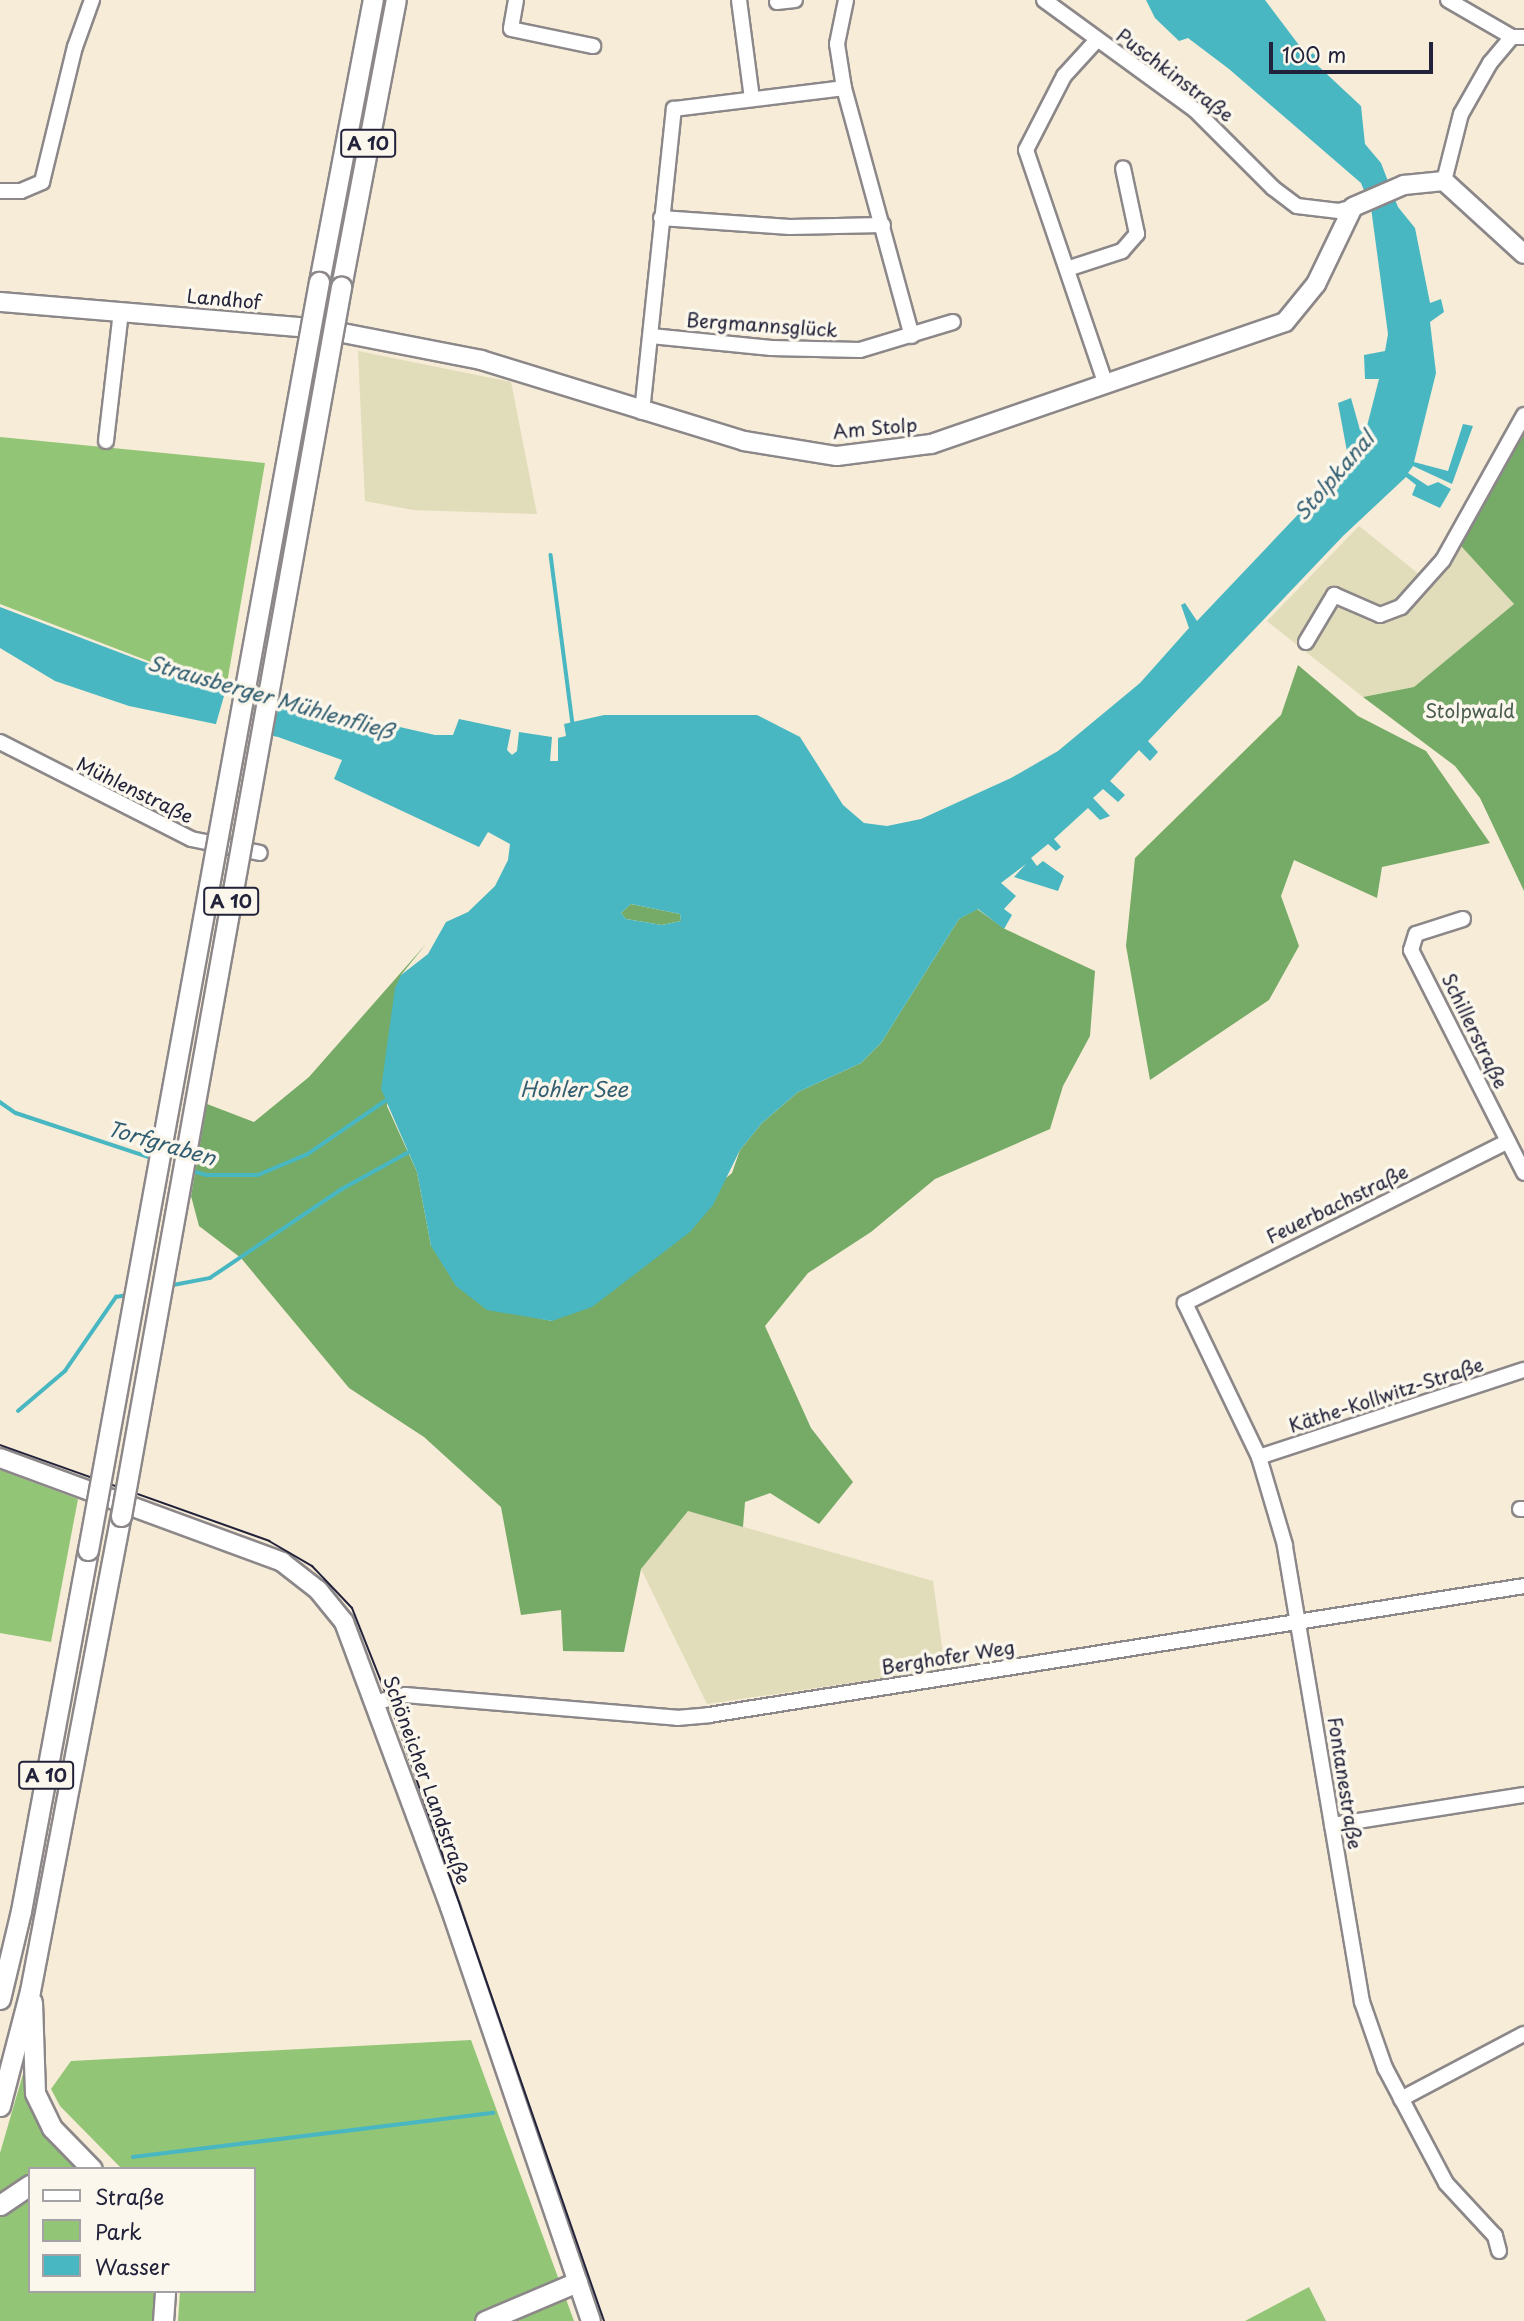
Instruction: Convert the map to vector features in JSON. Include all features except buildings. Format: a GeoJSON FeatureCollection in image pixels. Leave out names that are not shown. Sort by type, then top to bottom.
{"type":"FeatureCollection","features":[{"type":"Feature","properties":{"kind":"highway","name":"A 10"},"geometry":{"type":"LineString","coordinates":[[0,2000],[21,1911],[89,1550],[319,282],[373,0]]}},
{"type":"Feature","properties":{"kind":"highway","name":"A 10"},"geometry":{"type":"LineString","coordinates":[[0,2106],[30,1991],[121,1516],[341,287],[396,0]]}},
{"type":"Feature","properties":{"kind":"highway"},"geometry":{"type":"LineString","coordinates":[[30,1991],[35,2093],[52,2128],[90,2167]]}},
{"type":"Feature","properties":{"kind":"highway"},"geometry":{"type":"LineString","coordinates":[[0,2205],[28,2186]]}},
{"type":"Feature","properties":{"kind":"highway"},"geometry":{"type":"LineString","coordinates":[[485,2321],[577,2282]]}},
{"type":"Feature","properties":{"kind":"highway"},"geometry":{"type":"LineString","coordinates":[[163,2321],[164,2293]]}},
{"type":"Feature","properties":{"kind":"main road"},"geometry":{"type":"LineString","coordinates":[[1357,205],[1404,185],[1444,181],[1524,254]]}},
{"type":"Feature","properties":{"kind":"main road","name":"Am Stolp"},"geometry":{"type":"LineString","coordinates":[[322,330],[481,360],[642,412],[744,441],[837,456],[932,444],[1285,322],[1316,284],[1357,205]]}},
{"type":"Feature","properties":{"kind":"main road","name":"Landhof"},"geometry":{"type":"LineString","coordinates":[[0,302],[322,330]]}},
{"type":"Feature","properties":{"kind":"main road","name":"Schöneicher Landstraße"},"geometry":{"type":"LineString","coordinates":[[0,1458],[291,1567],[318,1590],[344,1622],[377,1702],[590,2321]]}},
{"type":"Feature","properties":{"kind":"street"},"geometry":{"type":"LineString","coordinates":[[0,191],[21,191],[42,182],[75,47],[92,0]]}},
{"type":"Feature","properties":{"kind":"street"},"geometry":{"type":"LineString","coordinates":[[516,0],[511,29],[593,46]]}},
{"type":"Feature","properties":{"kind":"street"},"geometry":{"type":"LineString","coordinates":[[739,0],[752,99]]}},
{"type":"Feature","properties":{"kind":"street"},"geometry":{"type":"LineString","coordinates":[[777,2],[795,0]]}},
{"type":"Feature","properties":{"kind":"street"},"geometry":{"type":"LineString","coordinates":[[846,0],[837,44],[844,88],[912,336]]}},
{"type":"Feature","properties":{"kind":"street","name":"Puschkinstraße"},"geometry":{"type":"LineString","coordinates":[[1044,0],[1095,41],[1195,110],[1273,188],[1297,206],[1339,211],[1357,205]]}},
{"type":"Feature","properties":{"kind":"street"},"geometry":{"type":"LineString","coordinates":[[1444,181],[1461,114],[1490,63],[1518,37],[1448,0]]}},
{"type":"Feature","properties":{"kind":"street"},"geometry":{"type":"LineString","coordinates":[[1095,41],[1064,76],[1026,150],[1106,385]]}},
{"type":"Feature","properties":{"kind":"street"},"geometry":{"type":"LineString","coordinates":[[642,412],[674,109],[844,88]]}},
{"type":"Feature","properties":{"kind":"street"},"geometry":{"type":"LineString","coordinates":[[1067,269],[1122,251],[1137,234],[1124,168]]}},
{"type":"Feature","properties":{"kind":"street"},"geometry":{"type":"LineString","coordinates":[[662,218],[790,227],[883,225]]}},
{"type":"Feature","properties":{"kind":"street"},"geometry":{"type":"LineString","coordinates":[[106,442],[121,312]]}},
{"type":"Feature","properties":{"kind":"street","name":"Bergmannsglück"},"geometry":{"type":"LineString","coordinates":[[651,336],[771,348],[860,350],[912,336],[953,321]]}},
{"type":"Feature","properties":{"kind":"street"},"geometry":{"type":"LineString","coordinates":[[1306,642],[1334,595],[1380,615],[1401,607],[1448,551],[1524,415]]}},
{"type":"Feature","properties":{"kind":"street","name":"Mühlenstraße"},"geometry":{"type":"LineString","coordinates":[[0,742],[191,839],[260,853]]}},
{"type":"Feature","properties":{"kind":"street","name":"Schillerstraße"},"geometry":{"type":"LineString","coordinates":[[1463,919],[1416,934],[1411,950],[1522,1165]]}},
{"type":"Feature","properties":{"kind":"street","name":"Feuerbachstraße"},"geometry":{"type":"LineString","coordinates":[[1185,1303],[1508,1140]]}},
{"type":"Feature","properties":{"kind":"street","name":"Fontanestraße"},"geometry":{"type":"LineString","coordinates":[[1185,1303],[1259,1457],[1285,1545],[1362,2002],[1401,2098],[1446,2183],[1495,2236],[1499,2251]]}},
{"type":"Feature","properties":{"kind":"street","name":"Käthe-Kollwitz-Straße"},"geometry":{"type":"LineString","coordinates":[[1259,1457],[1524,1370]]}},
{"type":"Feature","properties":{"kind":"street","name":"Berghofer Weg"},"geometry":{"type":"LineString","coordinates":[[377,1702],[405,1695],[690,1717],[1524,1586]]}},
{"type":"Feature","properties":{"kind":"street"},"geometry":{"type":"LineString","coordinates":[[1332,1825],[1524,1795]]}},
{"type":"Feature","properties":{"kind":"street"},"geometry":{"type":"LineString","coordinates":[[1401,2098],[1524,2034]]}},
{"type":"Feature","properties":{"kind":"shaded area"},"geometry":{"type":"Polygon","coordinates":[[[358,351],[511,382],[537,514],[413,510],[365,501],[358,351]]]}},
{"type":"Feature","properties":{"kind":"shaded area"},"geometry":{"type":"Polygon","coordinates":[[[1359,526],[1420,575],[1461,546],[1514,604],[1414,687],[1363,697],[1267,621],[1359,526]]]}},
{"type":"Feature","properties":{"kind":"shaded area"},"geometry":{"type":"Polygon","coordinates":[[[688,1511],[933,1581],[945,1669],[707,1704],[641,1569],[688,1511]]]}},
{"type":"Feature","properties":{"kind":"green space","name":"Stolpwald"},"geometry":{"type":"Polygon","coordinates":[[[1524,433],[1524,891],[1480,798],[1455,766],[1363,697],[1414,687],[1514,604],[1461,546],[1524,433]]]}},
{"type":"Feature","properties":{"kind":"green space"},"geometry":{"type":"Polygon","coordinates":[[[0,437],[265,463],[227,683],[164,667],[0,604],[0,437]]]}},
{"type":"Feature","properties":{"kind":"green space"},"geometry":{"type":"Polygon","coordinates":[[[1298,665],[1358,716],[1426,751],[1490,843],[1382,867],[1377,898],[1294,860],[1281,896],[1299,946],[1269,1000],[1150,1080],[1126,946],[1135,858],[1281,715],[1298,665]]]}},
{"type":"Feature","properties":{"kind":"green space"},"geometry":{"type":"Polygon","coordinates":[[[631,904],[680,914],[681,921],[662,925],[626,919],[621,913],[631,904]]]}},
{"type":"Feature","properties":{"kind":"green space"},"geometry":{"type":"Polygon","coordinates":[[[977,909],[1005,929],[1095,971],[1090,1036],[1063,1086],[1050,1129],[935,1179],[871,1232],[808,1273],[765,1326],[811,1428],[853,1482],[819,1524],[770,1493],[745,1502],[743,1527],[688,1511],[641,1569],[624,1652],[563,1651],[561,1610],[521,1615],[501,1507],[424,1437],[349,1388],[241,1258],[199,1226],[191,1196],[207,1104],[254,1122],[309,1077],[426,944],[401,975],[387,1106],[417,1172],[431,1246],[522,1315],[552,1321],[732,1173],[740,1150],[762,1123],[798,1092],[861,1063],[881,1043],[959,919],[977,909]]]}},
{"type":"Feature","properties":{"kind":"green space"},"geometry":{"type":"Polygon","coordinates":[[[0,1470],[78,1499],[51,1642],[0,1633],[0,1470]]]}},
{"type":"Feature","properties":{"kind":"green space"},"geometry":{"type":"Polygon","coordinates":[[[471,2040],[574,2321],[178,2321],[180,2293],[256,2293],[256,2167],[120,2167],[60,2106],[51,2089],[71,2061],[471,2040]]]}},
{"type":"Feature","properties":{"kind":"green space"},"geometry":{"type":"Polygon","coordinates":[[[25,2067],[87,2167],[28,2167],[28,2181],[0,2197],[0,2153],[25,2067]]]}},
{"type":"Feature","properties":{"kind":"green space"},"geometry":{"type":"Polygon","coordinates":[[[28,2192],[28,2293],[155,2293],[154,2321],[0,2321],[0,2209],[28,2192]]]}},
{"type":"Feature","properties":{"kind":"green space"},"geometry":{"type":"Polygon","coordinates":[[[1309,2287],[1326,2321],[1245,2321],[1309,2287]]]}},
{"type":"Feature","properties":{"kind":"water","name":"Hohler See"},"geometry":{"type":"Polygon","coordinates":[[[1146,0],[1265,0],[1308,57],[1313,53],[1319,60],[1316,64],[1361,106],[1365,144],[1381,163],[1398,207],[1415,228],[1430,303],[1441,299],[1444,312],[1430,322],[1436,373],[1414,462],[1448,471],[1463,424],[1473,426],[1452,484],[1413,466],[1408,473],[1428,486],[1438,482],[1451,489],[1440,508],[1412,495],[1416,485],[1406,477],[1343,536],[1148,741],[1158,752],[1150,761],[1139,750],[1110,781],[1125,795],[1118,802],[1103,789],[1093,798],[1110,816],[1100,820],[1088,808],[1054,839],[1061,847],[1056,851],[1048,844],[1031,858],[1037,866],[1043,861],[1064,876],[1058,891],[1014,877],[1026,864],[1001,883],[1016,896],[1004,909],[1012,915],[1004,929],[978,909],[959,919],[881,1043],[861,1063],[798,1092],[762,1123],[740,1150],[713,1205],[690,1232],[592,1307],[552,1321],[487,1310],[456,1286],[431,1246],[417,1172],[381,1089],[395,988],[401,975],[428,954],[446,922],[468,912],[495,886],[508,860],[510,844],[488,832],[479,847],[334,779],[342,760],[278,737],[129,706],[55,681],[0,648],[0,607],[163,669],[285,701],[435,735],[453,735],[459,719],[511,730],[507,750],[512,755],[517,751],[519,732],[552,737],[550,761],[558,761],[558,738],[566,736],[564,724],[604,715],[757,715],[800,737],[843,805],[864,823],[887,826],[921,819],[1011,778],[1058,751],[1140,683],[1189,628],[1181,605],[1185,603],[1197,621],[1326,485],[1348,457],[1338,403],[1351,398],[1360,430],[1367,426],[1379,379],[1365,379],[1364,355],[1385,351],[1388,334],[1371,208],[1361,183],[1229,69],[1188,38],[1179,41],[1155,18],[1146,0]],[[631,904],[621,913],[626,919],[662,925],[681,921],[680,914],[631,904]]]}},
{"type":"Feature","properties":{"kind":"pier"},"geometry":{"type":"Polygon","coordinates":[[[228,682],[282,697],[269,743],[215,727],[228,682]]]}},
{"type":"Feature","properties":{"kind":"waterway"},"geometry":{"type":"LineString","coordinates":[[551,555],[573,725]]}},
{"type":"Feature","properties":{"kind":"waterway","name":"Torfgraben"},"geometry":{"type":"LineString","coordinates":[[189,1170],[206,1175],[258,1175],[308,1154],[385,1101]]}},
{"type":"Feature","properties":{"kind":"waterway","name":"Torfgraben"},"geometry":{"type":"LineString","coordinates":[[0,1102],[16,1113],[151,1158]]}},
{"type":"Feature","properties":{"kind":"waterway"},"geometry":{"type":"LineString","coordinates":[[168,1286],[210,1278],[342,1189],[409,1152]]}},
{"type":"Feature","properties":{"kind":"waterway"},"geometry":{"type":"LineString","coordinates":[[18,1411],[65,1371],[116,1297],[127,1295]]}},
{"type":"Feature","properties":{"kind":"waterway"},"geometry":{"type":"LineString","coordinates":[[133,2157],[493,2113]]}},
{"type":"Feature","properties":{"kind":"tram line"},"geometry":{"type":"LineString","coordinates":[[0,1445],[269,1541],[312,1566],[352,1608],[392,1709],[604,2321]]}},
{"type":"Feature","properties":{"kind":"water label","name":"Stolpkanal"},"geometry":{"type":"Point","coordinates":[1333,475]}},
{"type":"Feature","properties":{"kind":"water label","name":"Strausberger Mühlenfließ"},"geometry":{"type":"Point","coordinates":[271,696]}}]}
